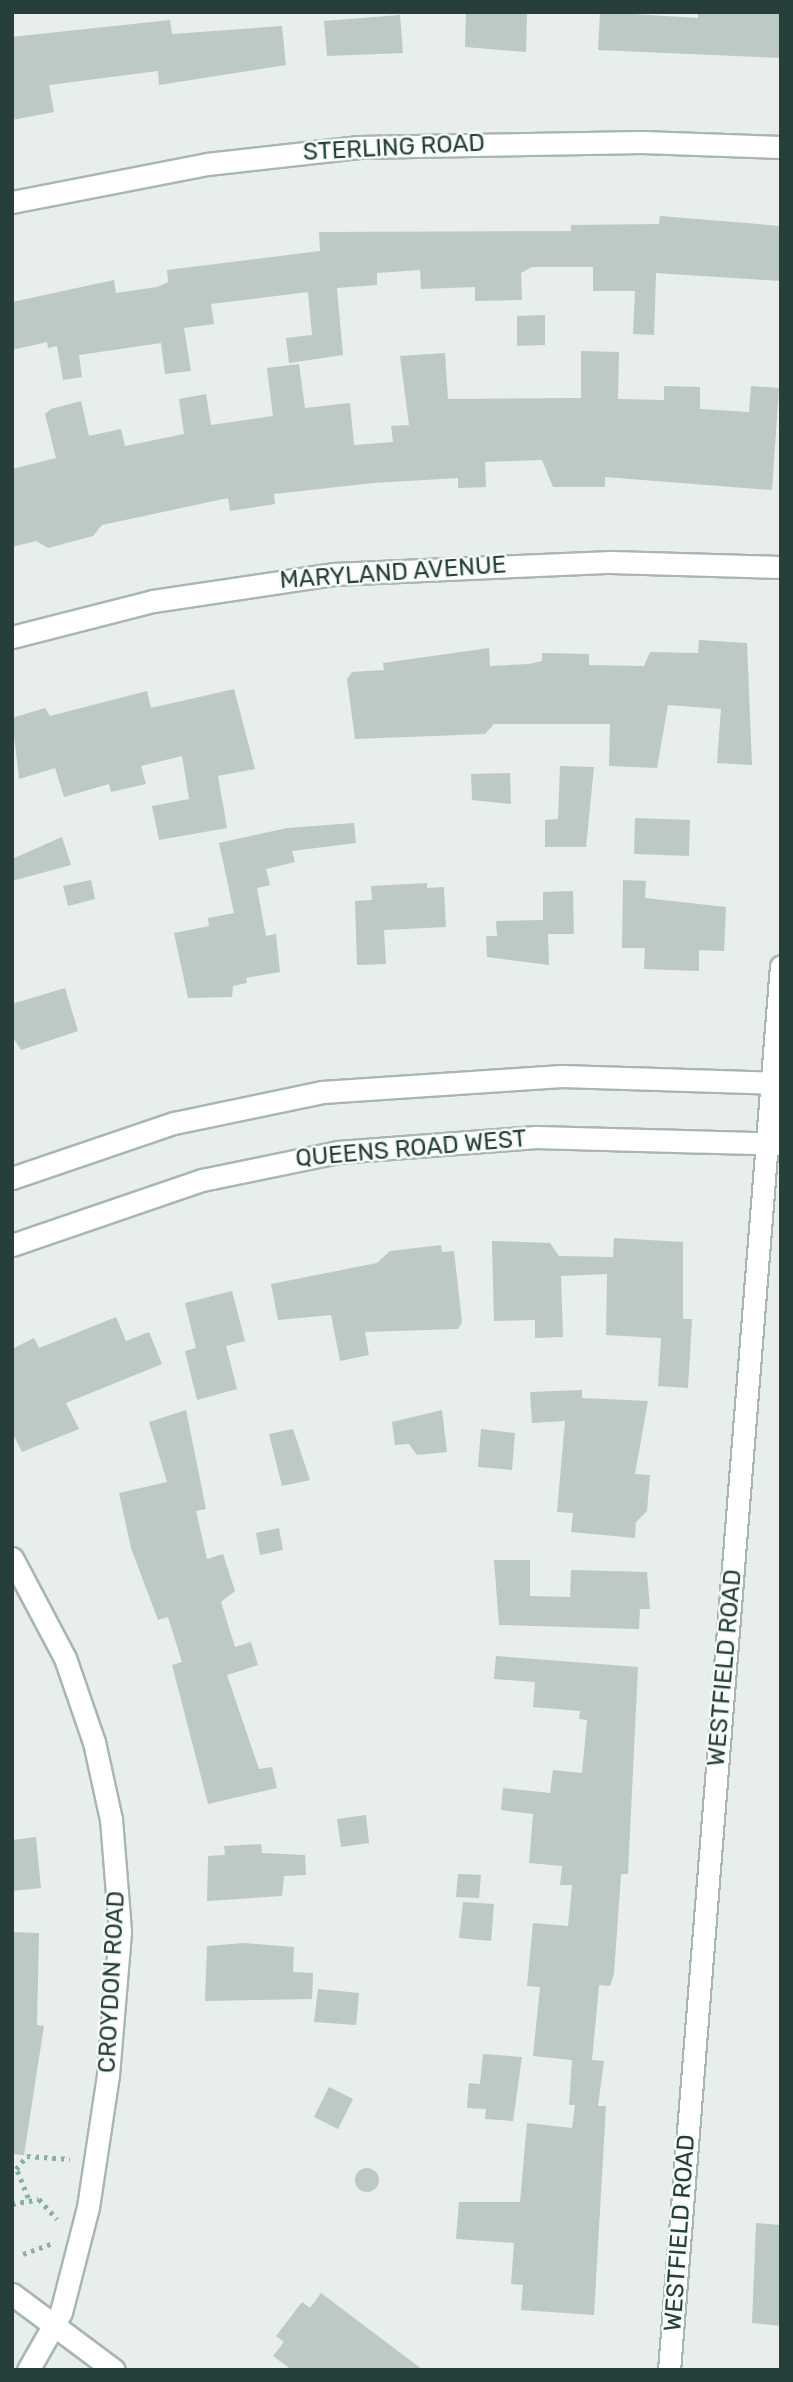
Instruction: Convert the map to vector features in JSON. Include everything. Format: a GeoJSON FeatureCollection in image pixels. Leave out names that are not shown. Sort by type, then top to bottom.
{"type":"FeatureCollection","features":[{"type":"Feature","properties":{"kind":"street","name":"STERLING ROAD"},"geometry":{"type":"LineString","coordinates":[[12,202],[207,164],[359,148],[642,142],[781,147]]}},
{"type":"Feature","properties":{"kind":"street","name":"MARYLAND AVENUE"},"geometry":{"type":"LineString","coordinates":[[12,638],[153,601],[333,574],[620,562],[781,567]]}},
{"type":"Feature","properties":{"kind":"street","name":"WESTFIELD ROAD"},"geometry":{"type":"LineString","coordinates":[[669,2370],[774,1143],[781,966]]}},
{"type":"Feature","properties":{"kind":"street"},"geometry":{"type":"LineString","coordinates":[[12,1178],[174,1123],[322,1092],[513,1077],[776,1083]]}},
{"type":"Feature","properties":{"kind":"street","name":"QUEENS ROAD WEST"},"geometry":{"type":"LineString","coordinates":[[12,1245],[202,1180],[338,1152],[536,1137],[774,1143]]}},
{"type":"Feature","properties":{"kind":"street","name":"CROYDON ROAD"},"geometry":{"type":"LineString","coordinates":[[12,1558],[65,1658],[94,1742],[119,1898],[103,2120],[74,2271],[54,2325],[27,2370]]}},
{"type":"Feature","properties":{"kind":"street"},"geometry":{"type":"LineString","coordinates":[[12,2294],[114,2370]]}},
{"type":"Feature","properties":{"kind":"path"},"geometry":{"type":"LineString","coordinates":[[28,2198],[16,2169],[27,2156],[70,2159]]}},
{"type":"Feature","properties":{"kind":"path"},"geometry":{"type":"LineString","coordinates":[[12,2204],[28,2198],[47,2204],[57,2219]]}},
{"type":"Feature","properties":{"kind":"path"},"geometry":{"type":"LineString","coordinates":[[23,2254],[51,2244]]}},
{"type":"Feature","properties":{"kind":"building"},"geometry":{"type":"Polygon","coordinates":[[[466,12],[527,12],[526,52],[465,47],[466,12]]]}},
{"type":"Feature","properties":{"kind":"building"},"geometry":{"type":"Polygon","coordinates":[[[600,12],[698,18],[698,12],[781,12],[781,58],[598,50],[600,12]]]}},
{"type":"Feature","properties":{"kind":"building"},"geometry":{"type":"Polygon","coordinates":[[[400,15],[403,53],[327,56],[324,21],[400,15]]]}},
{"type":"Feature","properties":{"kind":"building"},"geometry":{"type":"Polygon","coordinates":[[[170,20],[172,34],[282,26],[286,65],[159,85],[158,71],[49,85],[54,112],[12,120],[12,37],[170,20]]]}},
{"type":"Feature","properties":{"kind":"building"},"geometry":{"type":"Polygon","coordinates":[[[660,216],[781,226],[781,281],[656,273],[654,335],[633,334],[635,291],[593,291],[593,267],[532,267],[521,273],[522,300],[475,301],[475,287],[421,289],[420,270],[377,273],[377,285],[337,288],[343,355],[289,363],[286,338],[312,335],[308,292],[211,304],[214,324],[184,328],[191,371],[165,374],[161,343],[79,355],[82,377],[63,380],[57,346],[48,348],[47,342],[12,350],[12,302],[114,280],[116,293],[157,287],[168,282],[167,270],[320,251],[319,232],[571,231],[571,225],[659,224],[660,216]]]}},
{"type":"Feature","properties":{"kind":"building"},"geometry":{"type":"Polygon","coordinates":[[[545,315],[545,345],[517,346],[517,316],[545,315]]]}},
{"type":"Feature","properties":{"kind":"building"},"geometry":{"type":"Polygon","coordinates":[[[581,351],[619,352],[618,399],[664,400],[664,386],[700,387],[700,409],[749,412],[751,386],[779,388],[772,490],[605,477],[605,487],[553,487],[542,460],[485,462],[486,487],[458,488],[458,478],[373,483],[274,494],[275,504],[230,511],[228,498],[102,525],[93,536],[48,548],[36,541],[12,547],[12,469],[56,458],[45,414],[51,409],[81,401],[89,436],[121,429],[125,446],[184,434],[179,399],[206,394],[211,425],[273,416],[267,368],[299,364],[305,408],[350,403],[354,445],[393,442],[391,426],[409,425],[400,356],[445,353],[448,399],[581,398],[581,351]]]}},
{"type":"Feature","properties":{"kind":"building"},"geometry":{"type":"Polygon","coordinates":[[[699,640],[747,643],[752,765],[717,763],[721,709],[668,705],[657,768],[609,766],[610,724],[494,724],[485,734],[355,739],[347,679],[352,672],[384,670],[383,663],[489,648],[490,666],[542,661],[542,653],[589,654],[589,665],[644,666],[650,652],[698,653],[699,640]]]}},
{"type":"Feature","properties":{"kind":"building"},"geometry":{"type":"Polygon","coordinates":[[[234,689],[255,769],[218,776],[227,828],[159,840],[152,806],[189,799],[182,756],[141,766],[146,784],[111,792],[109,784],[64,797],[55,768],[19,779],[12,718],[45,708],[50,716],[147,691],[151,708],[234,689]]]}},
{"type":"Feature","properties":{"kind":"building"},"geometry":{"type":"Polygon","coordinates":[[[560,766],[594,767],[586,847],[545,847],[545,820],[558,819],[560,766]]]}},
{"type":"Feature","properties":{"kind":"building"},"geometry":{"type":"Polygon","coordinates":[[[510,773],[511,804],[472,800],[471,774],[510,773]]]}},
{"type":"Feature","properties":{"kind":"building"},"geometry":{"type":"Polygon","coordinates":[[[635,818],[690,820],[689,856],[634,854],[635,818]]]}},
{"type":"Feature","properties":{"kind":"building"},"geometry":{"type":"Polygon","coordinates":[[[354,823],[356,843],[292,851],[295,862],[266,869],[270,885],[257,888],[266,936],[276,934],[280,972],[246,978],[247,983],[233,986],[232,997],[188,998],[174,933],[209,926],[208,918],[234,913],[219,843],[287,828],[354,823]]]}},
{"type":"Feature","properties":{"kind":"building"},"geometry":{"type":"Polygon","coordinates":[[[62,837],[71,865],[12,881],[12,859],[62,837]]]}},
{"type":"Feature","properties":{"kind":"building"},"geometry":{"type":"Polygon","coordinates":[[[91,880],[95,899],[68,906],[63,886],[91,880]]]}},
{"type":"Feature","properties":{"kind":"building"},"geometry":{"type":"Polygon","coordinates":[[[623,880],[646,881],[645,898],[726,907],[724,951],[699,950],[699,971],[644,969],[645,948],[622,948],[623,880]]]}},
{"type":"Feature","properties":{"kind":"building"},"geometry":{"type":"Polygon","coordinates":[[[427,883],[427,888],[444,887],[446,927],[384,930],[386,964],[357,965],[355,901],[372,900],[371,886],[427,883]]]}},
{"type":"Feature","properties":{"kind":"building"},"geometry":{"type":"Polygon","coordinates":[[[573,891],[574,934],[548,934],[549,965],[487,957],[486,936],[497,936],[496,921],[543,920],[543,892],[573,891]]]}},
{"type":"Feature","properties":{"kind":"building"},"geometry":{"type":"Polygon","coordinates":[[[65,988],[78,1031],[21,1050],[12,1036],[12,1004],[65,988]]]}},
{"type":"Feature","properties":{"kind":"building"},"geometry":{"type":"Polygon","coordinates":[[[614,1238],[683,1242],[683,1319],[692,1319],[688,1388],[658,1386],[661,1338],[606,1335],[607,1274],[561,1276],[563,1337],[535,1338],[535,1320],[494,1321],[492,1241],[550,1243],[559,1256],[613,1257],[614,1238]]]}},
{"type":"Feature","properties":{"kind":"building"},"geometry":{"type":"Polygon","coordinates":[[[441,1245],[442,1252],[454,1251],[462,1322],[458,1329],[365,1332],[369,1355],[340,1361],[331,1315],[278,1320],[271,1284],[377,1263],[390,1251],[441,1245]]]}},
{"type":"Feature","properties":{"kind":"building"},"geometry":{"type":"Polygon","coordinates":[[[232,1291],[245,1341],[226,1346],[237,1389],[197,1400],[185,1351],[196,1348],[185,1303],[232,1291]]]}},
{"type":"Feature","properties":{"kind":"building"},"geometry":{"type":"Polygon","coordinates":[[[116,1317],[126,1341],[149,1332],[162,1364],[66,1403],[79,1429],[22,1452],[12,1432],[12,1349],[34,1338],[39,1348],[116,1317]]]}},
{"type":"Feature","properties":{"kind":"building"},"geometry":{"type":"Polygon","coordinates":[[[582,1390],[582,1398],[648,1401],[635,1474],[650,1475],[647,1511],[636,1522],[635,1538],[571,1532],[573,1513],[557,1512],[565,1421],[532,1423],[530,1392],[582,1390]]]}},
{"type":"Feature","properties":{"kind":"building"},"geometry":{"type":"Polygon","coordinates":[[[186,1410],[206,1509],[196,1511],[207,1559],[223,1554],[235,1591],[221,1602],[235,1647],[251,1642],[258,1665],[227,1675],[259,1769],[272,1767],[277,1788],[208,1804],[172,1665],[182,1662],[168,1617],[158,1620],[131,1548],[119,1493],[167,1482],[149,1422],[186,1410]]]}},
{"type":"Feature","properties":{"kind":"building"},"geometry":{"type":"Polygon","coordinates":[[[442,1410],[447,1452],[417,1455],[409,1444],[395,1445],[392,1422],[442,1410]]]}},
{"type":"Feature","properties":{"kind":"building"},"geometry":{"type":"Polygon","coordinates":[[[293,1429],[310,1480],[282,1486],[269,1434],[293,1429]]]}},
{"type":"Feature","properties":{"kind":"building"},"geometry":{"type":"Polygon","coordinates":[[[481,1429],[515,1433],[512,1470],[478,1467],[481,1429]]]}},
{"type":"Feature","properties":{"kind":"building"},"geometry":{"type":"Polygon","coordinates":[[[279,1528],[283,1550],[260,1555],[256,1533],[279,1528]]]}},
{"type":"Feature","properties":{"kind":"building"},"geometry":{"type":"Polygon","coordinates":[[[494,1560],[530,1560],[530,1596],[570,1597],[571,1570],[647,1572],[650,1609],[640,1609],[639,1629],[499,1625],[494,1560]]]}},
{"type":"Feature","properties":{"kind":"building"},"geometry":{"type":"Polygon","coordinates":[[[496,1656],[638,1667],[628,1874],[621,1874],[614,1974],[610,1986],[599,1985],[592,2060],[604,2061],[598,2106],[606,2106],[594,2315],[521,2310],[523,2285],[511,2284],[514,2243],[456,2239],[459,2202],[520,2202],[527,2123],[572,2128],[575,2105],[569,2105],[572,2060],[533,2056],[540,1987],[527,1986],[533,1923],[568,1926],[572,1885],[560,1885],[562,1866],[529,1863],[533,1814],[501,1810],[503,1788],[550,1793],[553,1770],[582,1773],[587,1720],[579,1719],[580,1711],[533,1707],[535,1682],[494,1679],[496,1656]]]}},
{"type":"Feature","properties":{"kind":"building"},"geometry":{"type":"Polygon","coordinates":[[[366,1815],[369,1843],[341,1847],[337,1819],[366,1815]]]}},
{"type":"Feature","properties":{"kind":"building"},"geometry":{"type":"Polygon","coordinates":[[[36,1837],[41,1888],[12,1891],[12,1840],[36,1837]]]}},
{"type":"Feature","properties":{"kind":"building"},"geometry":{"type":"Polygon","coordinates":[[[261,1844],[262,1853],[305,1855],[306,1875],[284,1876],[282,1896],[207,1901],[208,1856],[225,1855],[224,1846],[261,1844]]]}},
{"type":"Feature","properties":{"kind":"building"},"geometry":{"type":"Polygon","coordinates":[[[458,1874],[481,1875],[479,1898],[456,1897],[458,1874]]]}},
{"type":"Feature","properties":{"kind":"building"},"geometry":{"type":"Polygon","coordinates":[[[463,1902],[494,1904],[491,1941],[459,1938],[463,1902]]]}},
{"type":"Feature","properties":{"kind":"building"},"geometry":{"type":"Polygon","coordinates":[[[12,1932],[39,1933],[37,2025],[44,2026],[24,2155],[12,2154],[12,1932]]]}},
{"type":"Feature","properties":{"kind":"building"},"geometry":{"type":"Polygon","coordinates":[[[244,1943],[294,1947],[293,1972],[313,1973],[312,1999],[205,2001],[207,1946],[244,1943]]]}},
{"type":"Feature","properties":{"kind":"building"},"geometry":{"type":"Polygon","coordinates":[[[318,1989],[359,1993],[356,2025],[314,2022],[318,1989]]]}},
{"type":"Feature","properties":{"kind":"building"},"geometry":{"type":"Polygon","coordinates":[[[483,2054],[522,2057],[513,2121],[485,2119],[486,2109],[467,2108],[469,2083],[480,2084],[483,2054]]]}},
{"type":"Feature","properties":{"kind":"building"},"geometry":{"type":"Polygon","coordinates":[[[329,2087],[353,2099],[338,2129],[314,2117],[329,2087]]]}},
{"type":"Feature","properties":{"kind":"building"},"geometry":{"type":"Polygon","coordinates":[[[367,2168],[375,2172],[379,2180],[375,2188],[367,2192],[359,2188],[355,2180],[359,2172],[367,2168]]]}},
{"type":"Feature","properties":{"kind":"building"},"geometry":{"type":"Polygon","coordinates":[[[756,2223],[781,2225],[781,2326],[752,2323],[756,2223]]]}},
{"type":"Feature","properties":{"kind":"building"},"geometry":{"type":"Polygon","coordinates":[[[321,2293],[423,2370],[292,2370],[273,2356],[284,2342],[276,2336],[302,2302],[310,2308],[321,2293]]]}}]}
